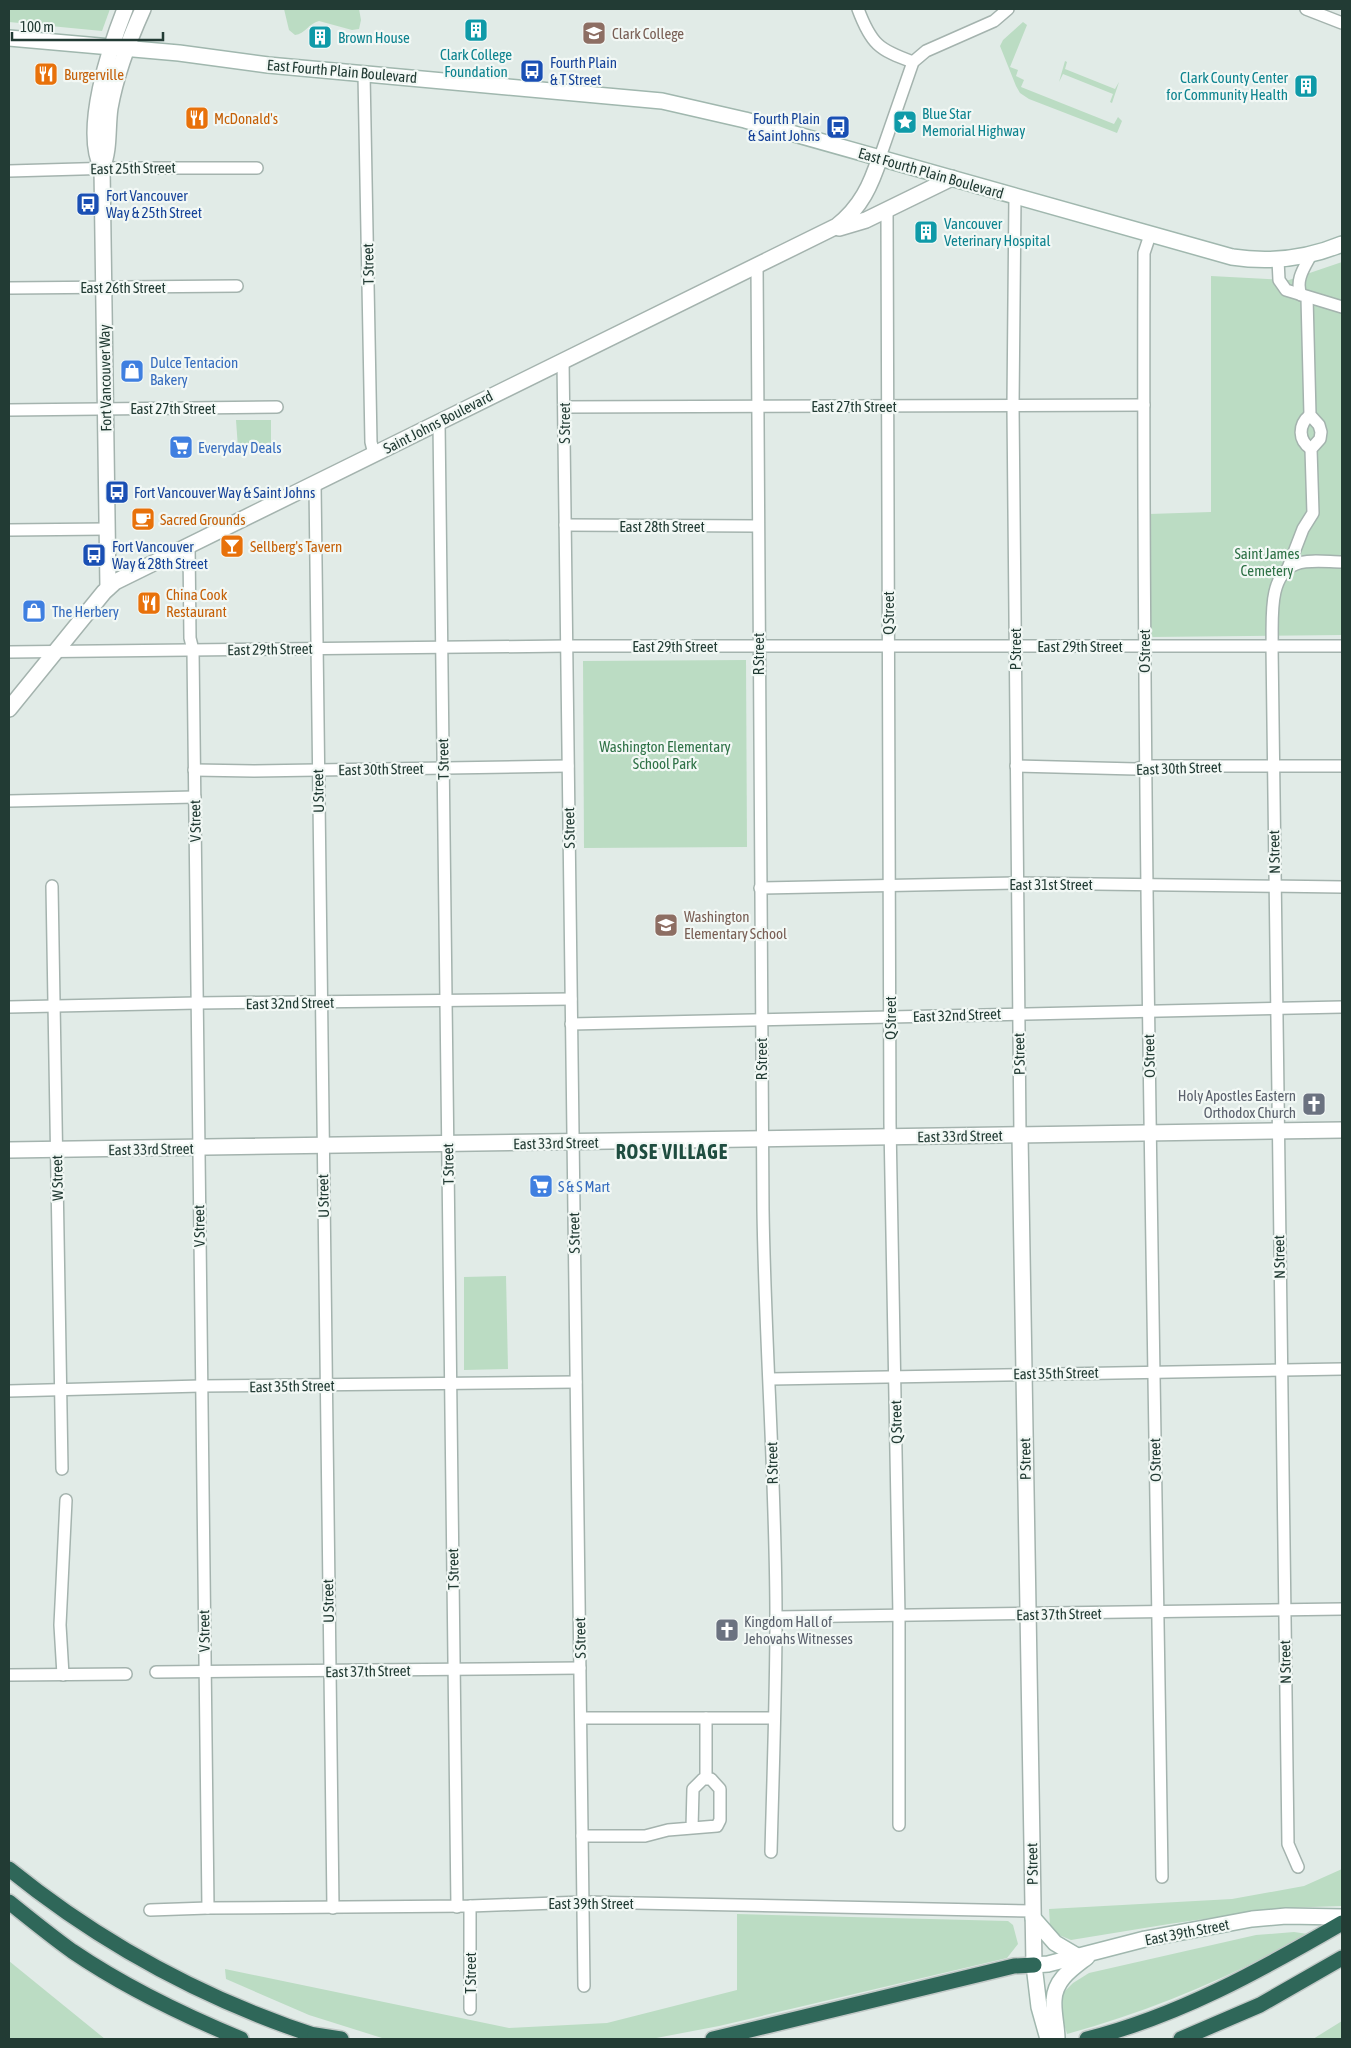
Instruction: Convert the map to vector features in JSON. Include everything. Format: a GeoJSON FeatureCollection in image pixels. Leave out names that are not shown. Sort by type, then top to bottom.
{"type":"FeatureCollection","features":[{"type":"Feature","properties":{"kind":"highway"},"geometry":{"type":"LineString","coordinates":[[9,1863],[44,1896]]}},
{"type":"Feature","properties":{"kind":"highway"},"geometry":{"type":"LineString","coordinates":[[9,1869],[102,1937],[175,1979],[253,2014],[324,2039]]}},
{"type":"Feature","properties":{"kind":"highway"},"geometry":{"type":"LineString","coordinates":[[9,1902],[86,1960]]}},
{"type":"Feature","properties":{"kind":"highway"},"geometry":{"type":"LineString","coordinates":[[9,1914],[20,1923],[157,2001],[241,2039]]}},
{"type":"Feature","properties":{"kind":"highway"},"geometry":{"type":"LineString","coordinates":[[1088,2039],[1111,2033],[1192,2003],[1271,1964],[1342,1923]]}},
{"type":"Feature","properties":{"kind":"highway"},"geometry":{"type":"LineString","coordinates":[[1181,2039],[1260,2005],[1338,1960]]}},
{"type":"Feature","properties":{"kind":"highway"},"geometry":{"type":"LineString","coordinates":[[713,2039],[1014,1966],[1034,1965]]}},
{"type":"Feature","properties":{"kind":"highway"},"geometry":{"type":"LineString","coordinates":[[304,2033],[341,2039]]}},
{"type":"Feature","properties":{"kind":"street","name":"Fort Vancouver Way"},"geometry":{"type":"LineString","coordinates":[[108,588],[102,168],[107,156],[110,107],[125,9]]}},
{"type":"Feature","properties":{"kind":"street","name":"Fort Vancouver Way"},"geometry":{"type":"LineString","coordinates":[[120,49],[143,9]]}},
{"type":"Feature","properties":{"kind":"street"},"geometry":{"type":"LineString","coordinates":[[858,9],[866,29],[875,43],[889,54],[913,62]]}},
{"type":"Feature","properties":{"kind":"street"},"geometry":{"type":"LineString","coordinates":[[880,158],[913,62],[926,51],[994,21],[1008,9]]}},
{"type":"Feature","properties":{"kind":"street"},"geometry":{"type":"LineString","coordinates":[[1306,9],[1342,23]]}},
{"type":"Feature","properties":{"kind":"street","name":"East Fourth Plain Boulevard"},"geometry":{"type":"LineString","coordinates":[[9,38],[179,53],[268,65],[662,101],[735,118],[1232,257],[1278,260],[1311,255],[1342,244]]}},
{"type":"Feature","properties":{"kind":"street","name":"T Street"},"geometry":{"type":"LineString","coordinates":[[364,74],[371,442],[374,454]]}},
{"type":"Feature","properties":{"kind":"street","name":"Saint Johns Boulevard"},"geometry":{"type":"LineString","coordinates":[[9,709],[108,588],[131,573],[828,231],[845,220],[859,204],[870,185],[880,158]]}},
{"type":"Feature","properties":{"kind":"street","name":"East 25th Street"},"geometry":{"type":"LineString","coordinates":[[9,171],[102,168],[257,168]]}},
{"type":"Feature","properties":{"kind":"street"},"geometry":{"type":"LineString","coordinates":[[828,231],[866,220],[952,178]]}},
{"type":"Feature","properties":{"kind":"street","name":"P Street"},"geometry":{"type":"LineString","coordinates":[[1015,196],[1013,406],[1016,883],[1033,1915],[1034,1965],[1039,2007],[1048,2039]]}},
{"type":"Feature","properties":{"kind":"street","name":"Q Street"},"geometry":{"type":"LineString","coordinates":[[887,210],[890,1137],[899,1616],[898,1825]]}},
{"type":"Feature","properties":{"kind":"street","name":"O Street"},"geometry":{"type":"LineString","coordinates":[[1150,235],[1144,253],[1144,645],[1162,1877]]}},
{"type":"Feature","properties":{"kind":"street"},"geometry":{"type":"LineString","coordinates":[[1310,415],[1301,430],[1303,441],[1311,449],[1320,439],[1321,432],[1319,425],[1310,415],[1304,296],[1299,288],[1299,278],[1311,255]]}},
{"type":"Feature","properties":{"kind":"street"},"geometry":{"type":"LineString","coordinates":[[1278,260],[1278,276],[1283,288],[1304,296],[1340,305]]}},
{"type":"Feature","properties":{"kind":"street","name":"R Street"},"geometry":{"type":"LineString","coordinates":[[757,265],[758,646],[764,1300],[770,1379],[776,1617],[771,1852]]}},
{"type":"Feature","properties":{"kind":"street","name":"East 26th Street"},"geometry":{"type":"LineString","coordinates":[[9,288],[237,286]]}},
{"type":"Feature","properties":{"kind":"street","name":"S Street"},"geometry":{"type":"LineString","coordinates":[[563,360],[584,1986]]}},
{"type":"Feature","properties":{"kind":"street","name":"East 27th Street"},"geometry":{"type":"LineString","coordinates":[[564,407],[1144,405]]}},
{"type":"Feature","properties":{"kind":"street","name":"East 27th Street"},"geometry":{"type":"LineString","coordinates":[[9,410],[277,408]]}},
{"type":"Feature","properties":{"kind":"street","name":"T Street"},"geometry":{"type":"LineString","coordinates":[[439,422],[457,1907]]}},
{"type":"Feature","properties":{"kind":"street","name":"N Street"},"geometry":{"type":"LineString","coordinates":[[1298,1867],[1288,1844],[1272,646],[1274,598],[1282,575],[1288,568],[1303,529],[1313,513],[1311,449]]}},
{"type":"Feature","properties":{"kind":"street","name":"U Street"},"geometry":{"type":"LineString","coordinates":[[315,484],[320,1002],[333,1908]]}},
{"type":"Feature","properties":{"kind":"street","name":"East 28th Street"},"geometry":{"type":"LineString","coordinates":[[565,525],[758,526]]}},
{"type":"Feature","properties":{"kind":"street"},"geometry":{"type":"LineString","coordinates":[[9,530],[107,529]]}},
{"type":"Feature","properties":{"kind":"street","name":"V Street"},"geometry":{"type":"LineString","coordinates":[[189,545],[190,638],[194,650],[198,1148],[208,1908]]}},
{"type":"Feature","properties":{"kind":"street"},"geometry":{"type":"LineString","coordinates":[[1288,568],[1306,562],[1342,562]]}},
{"type":"Feature","properties":{"kind":"street","name":"East 29th Street"},"geometry":{"type":"LineString","coordinates":[[9,652],[567,646],[1342,646]]}},
{"type":"Feature","properties":{"kind":"street","name":"East 30th Street"},"geometry":{"type":"LineString","coordinates":[[194,770],[568,766]]}},
{"type":"Feature","properties":{"kind":"street","name":"East 30th Street"},"geometry":{"type":"LineString","coordinates":[[1016,766],[1136,769],[1145,766],[1342,766]]}},
{"type":"Feature","properties":{"kind":"street"},"geometry":{"type":"LineString","coordinates":[[9,801],[195,797]]}},
{"type":"Feature","properties":{"kind":"street","name":"East 31st Street"},"geometry":{"type":"LineString","coordinates":[[760,888],[1016,883],[1342,887]]}},
{"type":"Feature","properties":{"kind":"street","name":"W Street"},"geometry":{"type":"LineString","coordinates":[[52,886],[62,1469]]}},
{"type":"Feature","properties":{"kind":"street","name":"East 32nd Street"},"geometry":{"type":"LineString","coordinates":[[9,1007],[571,999]]}},
{"type":"Feature","properties":{"kind":"street","name":"East 32nd Street"},"geometry":{"type":"LineString","coordinates":[[571,1024],[1342,1006]]}},
{"type":"Feature","properties":{"kind":"street","name":"East 33rd Street"},"geometry":{"type":"LineString","coordinates":[[9,1150],[1342,1130]]}},
{"type":"Feature","properties":{"kind":"street","name":"East 35th Street"},"geometry":{"type":"LineString","coordinates":[[770,1379],[1342,1369]]}},
{"type":"Feature","properties":{"kind":"street","name":"East 35th Street"},"geometry":{"type":"LineString","coordinates":[[9,1391],[201,1386],[576,1382]]}},
{"type":"Feature","properties":{"kind":"street"},"geometry":{"type":"LineString","coordinates":[[63,1675],[60,1625],[66,1500]]}},
{"type":"Feature","properties":{"kind":"street","name":"East 37th Street"},"geometry":{"type":"LineString","coordinates":[[776,1617],[1342,1609]]}},
{"type":"Feature","properties":{"kind":"street","name":"East 37th Street"},"geometry":{"type":"LineString","coordinates":[[156,1672],[580,1668]]}},
{"type":"Feature","properties":{"kind":"street"},"geometry":{"type":"LineString","coordinates":[[9,1675],[126,1674]]}},
{"type":"Feature","properties":{"kind":"street"},"geometry":{"type":"LineString","coordinates":[[581,1718],[774,1718]]}},
{"type":"Feature","properties":{"kind":"street"},"geometry":{"type":"LineString","coordinates":[[706,1718],[706,1778]]}},
{"type":"Feature","properties":{"kind":"street"},"geometry":{"type":"LineString","coordinates":[[582,1836],[644,1836],[717,1826],[720,1820],[720,1789],[716,1783],[706,1778],[699,1781],[693,1789],[692,1828]]}},
{"type":"Feature","properties":{"kind":"street","name":"East 39th Street"},"geometry":{"type":"LineString","coordinates":[[150,1910],[457,1907],[583,1902],[1033,1915]]}},
{"type":"Feature","properties":{"kind":"street","name":"T Street"},"geometry":{"type":"LineString","coordinates":[[470,1906],[470,2009]]}},
{"type":"Feature","properties":{"kind":"street"},"geometry":{"type":"LineString","coordinates":[[1033,1915],[1055,1943],[1077,1956]]}},
{"type":"Feature","properties":{"kind":"street","name":"East 39th Street"},"geometry":{"type":"LineString","coordinates":[[1034,1965],[1048,1964],[1145,1940],[1252,1919],[1286,1916],[1342,1917]]}},
{"type":"Feature","properties":{"kind":"street"},"geometry":{"type":"LineString","coordinates":[[1057,2039],[1054,1998],[1056,1992],[1067,1972],[1094,1952]]}},
{"type":"Feature","properties":{"kind":"green space"},"geometry":{"type":"Polygon","coordinates":[[[9,9],[110,9],[102,31],[9,22],[9,9]]]}},
{"type":"Feature","properties":{"kind":"green space"},"geometry":{"type":"Polygon","coordinates":[[[284,9],[359,9],[361,20],[359,29],[352,30],[319,21],[312,24],[302,33],[295,35],[289,30],[284,9]]]}},
{"type":"Feature","properties":{"kind":"green space"},"geometry":{"type":"Polygon","coordinates":[[[1023,22],[1027,25],[1010,67],[1018,70],[1016,76],[1024,80],[1021,87],[1114,124],[1118,117],[1122,121],[1117,133],[1029,99],[1020,93],[1000,46],[1003,40],[1023,22]]]}},
{"type":"Feature","properties":{"kind":"green space"},"geometry":{"type":"Polygon","coordinates":[[[1065,61],[1067,62],[1065,69],[1115,89],[1119,82],[1112,103],[1110,102],[1113,94],[1063,74],[1059,82],[1065,61]]]}},
{"type":"Feature","properties":{"kind":"green space","name":"Saint James Cemetery"},"geometry":{"type":"Polygon","coordinates":[[[1342,262],[1342,635],[1150,637],[1149,514],[1211,512],[1211,276],[1289,280],[1342,262]]]}},
{"type":"Feature","properties":{"kind":"green space"},"geometry":{"type":"Polygon","coordinates":[[[236,420],[271,420],[271,447],[238,448],[236,420]]]}},
{"type":"Feature","properties":{"kind":"green space","name":"Washington Elementary School Park"},"geometry":{"type":"Polygon","coordinates":[[[746,660],[747,847],[584,848],[583,661],[746,660]]]}},
{"type":"Feature","properties":{"kind":"green space"},"geometry":{"type":"Polygon","coordinates":[[[506,1276],[508,1369],[464,1370],[464,1277],[506,1276]]]}},
{"type":"Feature","properties":{"kind":"green space"},"geometry":{"type":"Polygon","coordinates":[[[1342,1869],[1342,1906],[1281,1908],[1071,1940],[1059,1935],[1050,1926],[1049,1909],[1232,1899],[1304,1886],[1342,1869]]]}},
{"type":"Feature","properties":{"kind":"green space"},"geometry":{"type":"Polygon","coordinates":[[[737,1914],[1008,1921],[1013,1925],[1018,1944],[1007,1958],[719,2026],[651,2039],[382,2038],[309,2015],[226,1979],[225,1969],[509,2028],[607,2023],[737,1990],[737,1914]]]}},
{"type":"Feature","properties":{"kind":"green space"},"geometry":{"type":"Polygon","coordinates":[[[1294,1932],[1308,1934],[1250,1965],[1160,2004],[1067,2034],[1062,2017],[1063,1993],[1073,1983],[1089,1973],[1256,1935],[1294,1932]]]}},
{"type":"Feature","properties":{"kind":"green space"},"geometry":{"type":"Polygon","coordinates":[[[9,1961],[105,2039],[9,2039],[9,1961]]]}},
{"type":"Feature","properties":{"kind":"green space"},"geometry":{"type":"Polygon","coordinates":[[[1342,2021],[1342,2039],[1313,2039],[1342,2021]]]}},
{"type":"Feature","properties":{"kind":"place","name":"Clark College Foundation"},"geometry":{"type":"Point","coordinates":[476,30]}},
{"type":"Feature","properties":{"kind":"place","name":"Clark College"},"geometry":{"type":"Point","coordinates":[594,33]}},
{"type":"Feature","properties":{"kind":"place","name":"Brown House"},"geometry":{"type":"Point","coordinates":[320,37]}},
{"type":"Feature","properties":{"kind":"place","name":"Fourth Plain & T Street"},"geometry":{"type":"Point","coordinates":[532,71]}},
{"type":"Feature","properties":{"kind":"place","name":"Burgerville"},"geometry":{"type":"Point","coordinates":[46,74]}},
{"type":"Feature","properties":{"kind":"place","name":"Clark County Center for Community Health"},"geometry":{"type":"Point","coordinates":[1306,86]}},
{"type":"Feature","properties":{"kind":"place","name":"McDonald's"},"geometry":{"type":"Point","coordinates":[197,118]}},
{"type":"Feature","properties":{"kind":"place","name":"Blue Star Memorial Highway"},"geometry":{"type":"Point","coordinates":[905,122]}},
{"type":"Feature","properties":{"kind":"place","name":"Fourth Plain & Saint Johns"},"geometry":{"type":"Point","coordinates":[838,127]}},
{"type":"Feature","properties":{"kind":"place","name":"Fort Vancouver Way & 25th Street"},"geometry":{"type":"Point","coordinates":[88,204]}},
{"type":"Feature","properties":{"kind":"place","name":"Vancouver Veterinary Hospital"},"geometry":{"type":"Point","coordinates":[926,232]}},
{"type":"Feature","properties":{"kind":"place","name":"Dulce Tentacion Bakery"},"geometry":{"type":"Point","coordinates":[132,371]}},
{"type":"Feature","properties":{"kind":"place","name":"Everyday Deals"},"geometry":{"type":"Point","coordinates":[181,447]}},
{"type":"Feature","properties":{"kind":"place","name":"Fort Vancouver Way & Saint Johns"},"geometry":{"type":"Point","coordinates":[117,492]}},
{"type":"Feature","properties":{"kind":"place","name":"Sacred Grounds"},"geometry":{"type":"Point","coordinates":[143,519]}},
{"type":"Feature","properties":{"kind":"place","name":"Sellberg's Tavern"},"geometry":{"type":"Point","coordinates":[232,546]}},
{"type":"Feature","properties":{"kind":"place","name":"Fort Vancouver Way & 28th Street"},"geometry":{"type":"Point","coordinates":[94,555]}},
{"type":"Feature","properties":{"kind":"place","name":"China Cook Restaurant"},"geometry":{"type":"Point","coordinates":[149,603]}},
{"type":"Feature","properties":{"kind":"place","name":"The Herbery"},"geometry":{"type":"Point","coordinates":[34,611]}},
{"type":"Feature","properties":{"kind":"place","name":"Washington Elementary School"},"geometry":{"type":"Point","coordinates":[666,925]}},
{"type":"Feature","properties":{"kind":"place","name":"Holy Apostles Eastern Orthodox Church"},"geometry":{"type":"Point","coordinates":[1314,1104]}},
{"type":"Feature","properties":{"kind":"place","name":"S & S Mart"},"geometry":{"type":"Point","coordinates":[541,1186]}},
{"type":"Feature","properties":{"kind":"place","name":"Kingdom Hall of Jehovahs Witnesses"},"geometry":{"type":"Point","coordinates":[727,1630]}},
{"type":"Feature","properties":{"kind":"district","name":"ROSE VILLAGE"},"geometry":{"type":"Point","coordinates":[672,1151]}}]}
